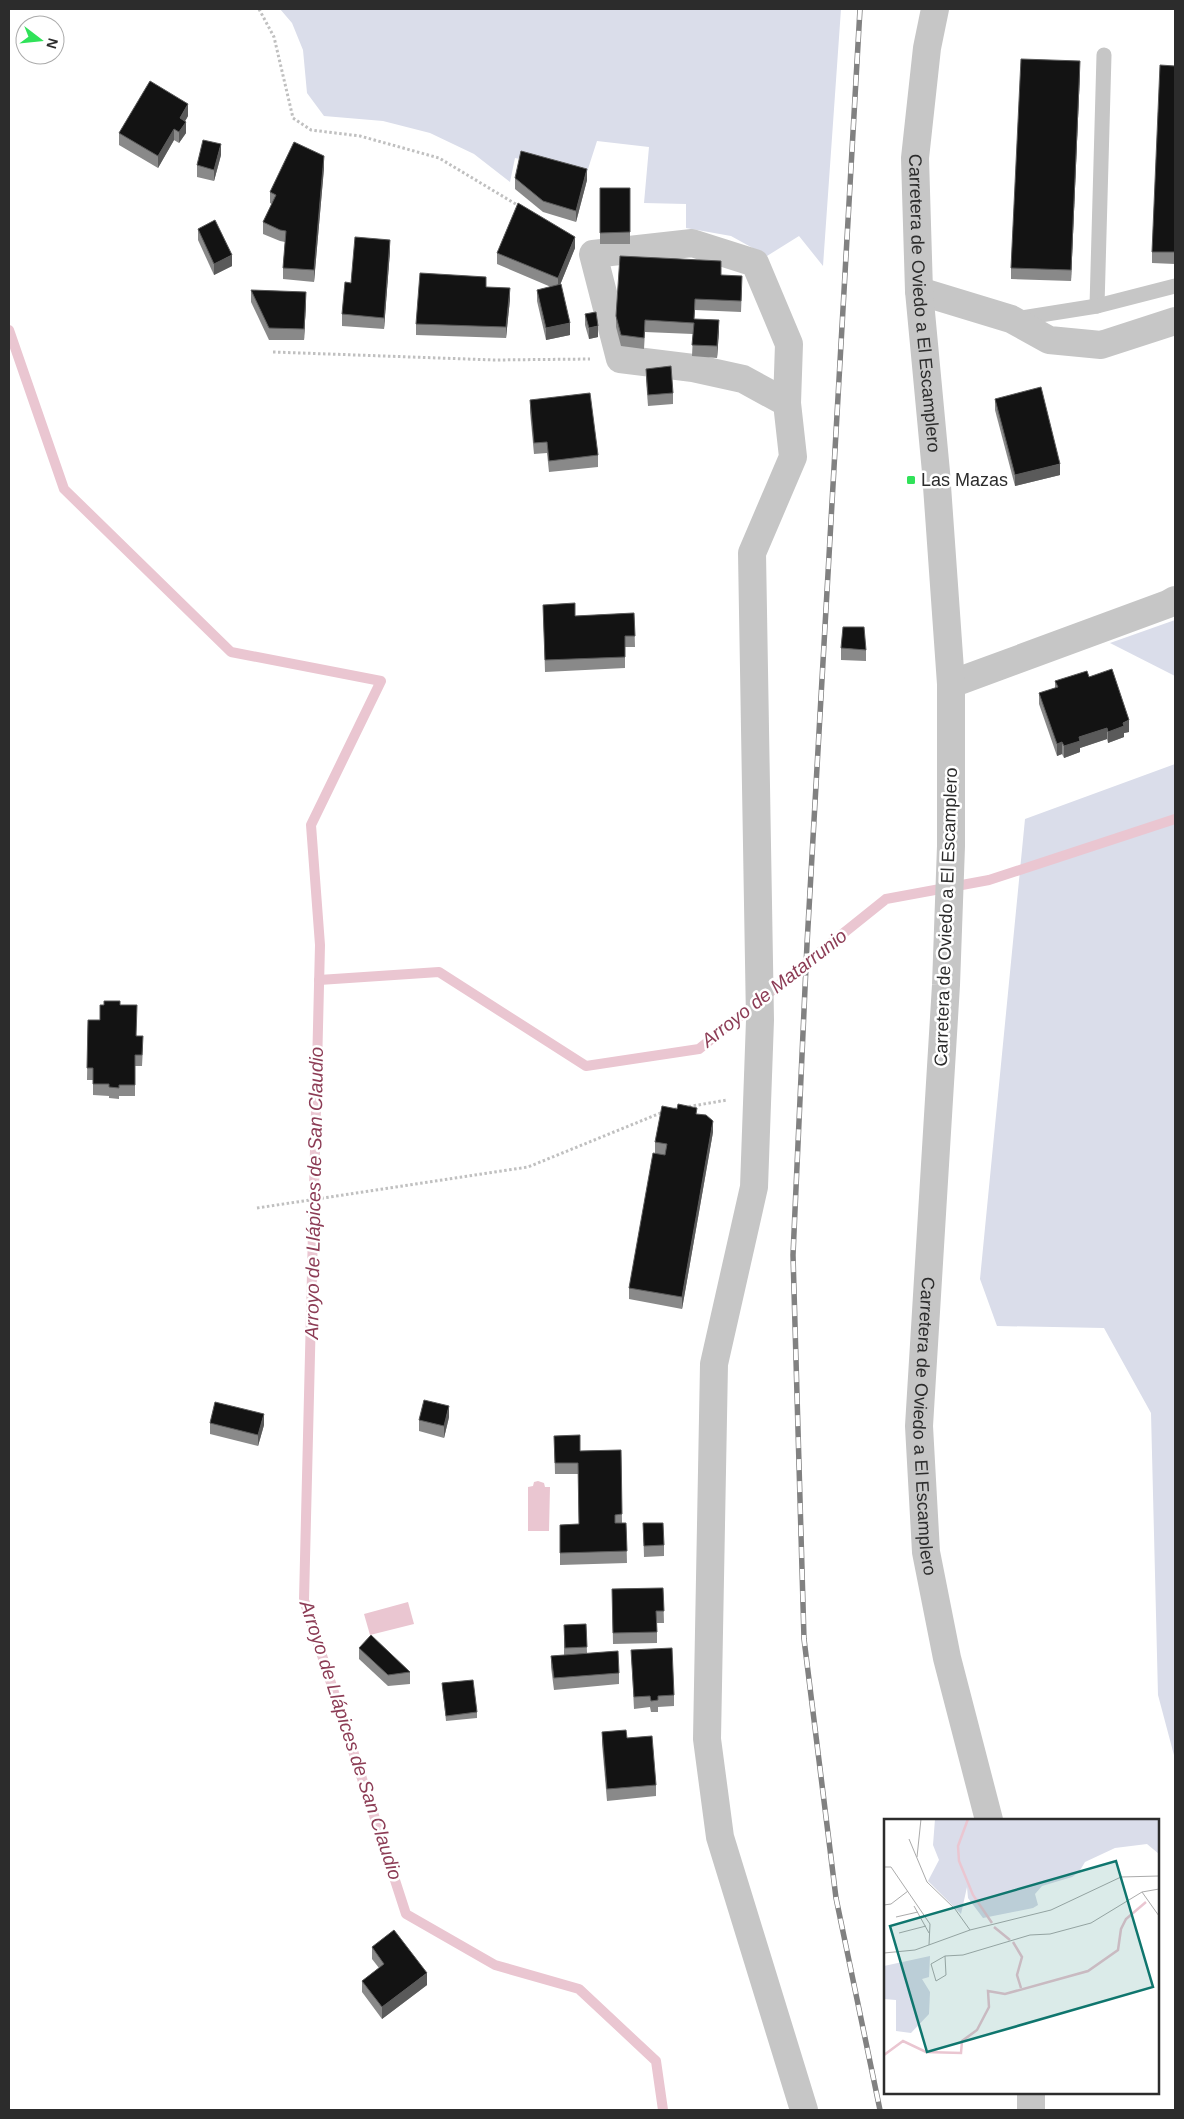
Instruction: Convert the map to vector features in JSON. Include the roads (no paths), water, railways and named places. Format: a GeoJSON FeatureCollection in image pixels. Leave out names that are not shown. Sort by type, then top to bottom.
{"type":"FeatureCollection","features":[{"type":"Feature","properties":{"kind":"street","name":"Carretera de Oviedo a El Escamplero"},"geometry":{"type":"LineString","coordinates":[[935,9],[927,48],[915,158],[919,290],[936,472],[951,684],[950,865],[946,994],[919,1426],[926,1552],[947,1658],[989,1819]]}},
{"type":"Feature","properties":{"kind":"street"},"geometry":{"type":"LineString","coordinates":[[787,403],[743,379],[693,368],[620,359],[593,254],[692,243],[755,263],[789,344],[787,403],[793,457],[752,553],[760,1020],[754,1187],[714,1364],[707,1740],[720,1838],[804,2110]]}},
{"type":"Feature","properties":{"kind":"street"},"geometry":{"type":"LineString","coordinates":[[919,290],[1011,319],[1049,340],[1101,345],[1175,321]]}},
{"type":"Feature","properties":{"kind":"street"},"geometry":{"type":"LineString","coordinates":[[951,684],[1175,600]]}},
{"type":"Feature","properties":{"kind":"street"},"geometry":{"type":"LineString","coordinates":[[1031,2094],[1031,2110]]}},
{"type":"Feature","properties":{"kind":"lane"},"geometry":{"type":"LineString","coordinates":[[1097,306],[1104,55]]}},
{"type":"Feature","properties":{"kind":"lane"},"geometry":{"type":"LineString","coordinates":[[1011,319],[1097,306],[1175,286]]}},
{"type":"Feature","properties":{"kind":"waterway","name":"Arroyo de Llápices de San Claudio"},"geometry":{"type":"LineString","coordinates":[[9,330],[64,489],[231,652],[381,681],[311,825],[320,945],[304,1600],[406,1914],[495,1965],[579,1989],[656,2061],[663,2110]]}},
{"type":"Feature","properties":{"kind":"waterway","name":"Arroyo de Matarrunio"},"geometry":{"type":"LineString","coordinates":[[319,980],[439,972],[586,1066],[699,1049],[886,899],[989,880],[1175,819]]}},
{"type":"Feature","properties":{"kind":"railway"},"geometry":{"type":"LineString","coordinates":[[860,9],[807,944],[793,1255],[804,1639],[836,1898],[880,2110]]}},
{"type":"Feature","properties":{"kind":"place","name":"Las Mazas"},"geometry":{"type":"Point","coordinates":[911,480]}}]}
